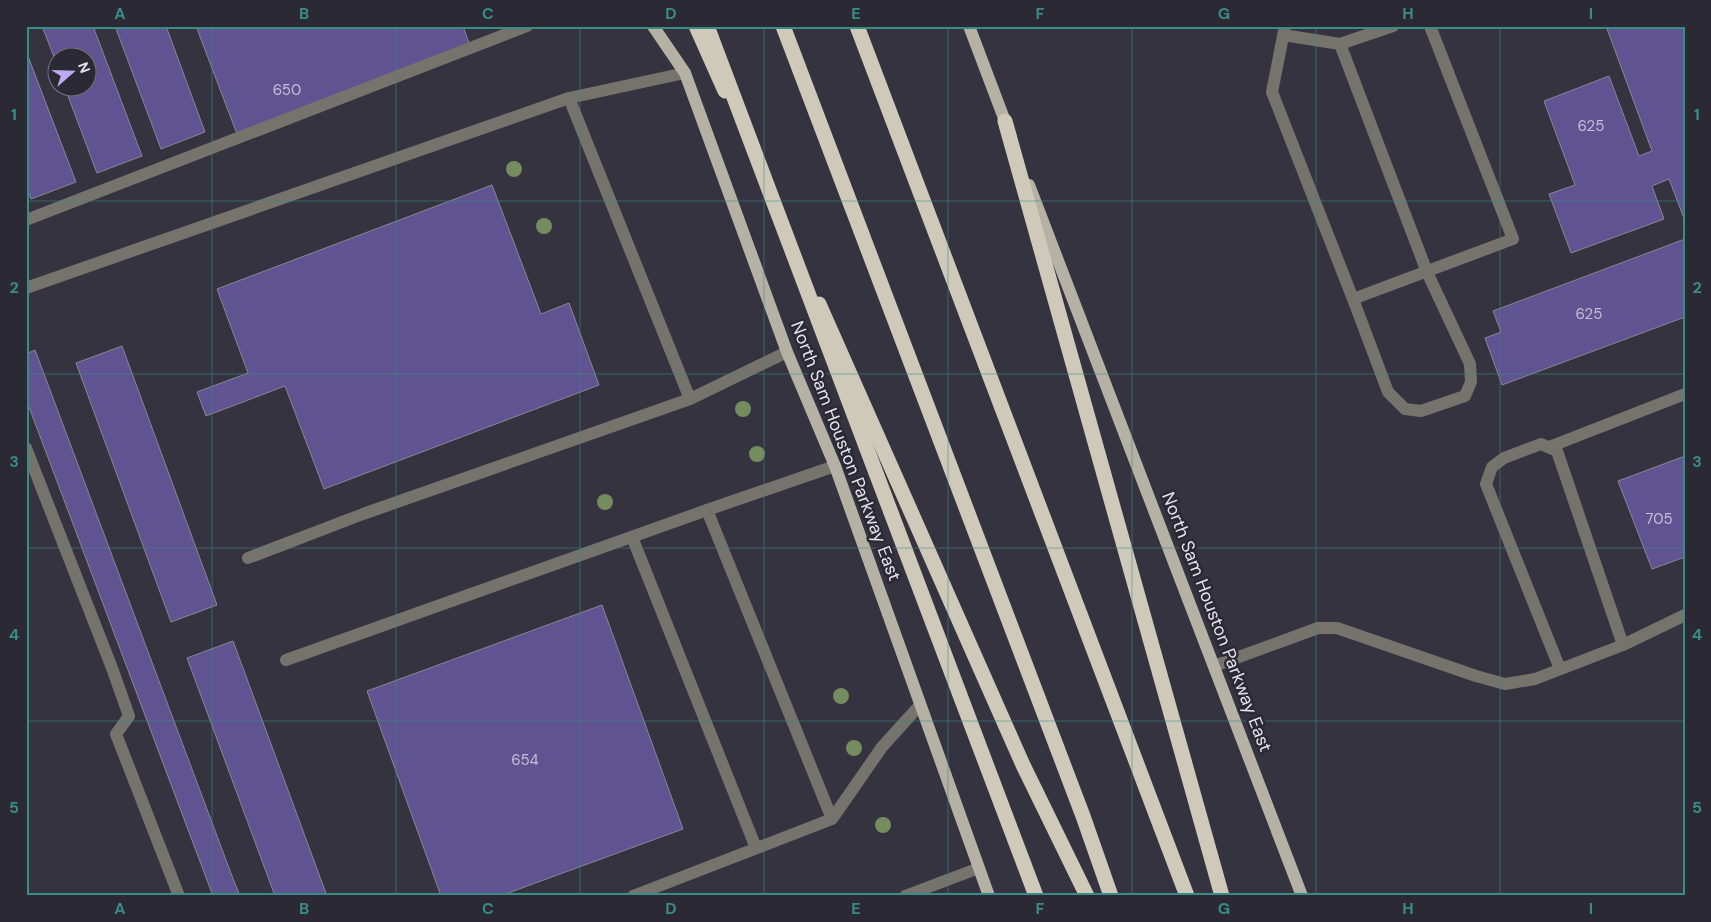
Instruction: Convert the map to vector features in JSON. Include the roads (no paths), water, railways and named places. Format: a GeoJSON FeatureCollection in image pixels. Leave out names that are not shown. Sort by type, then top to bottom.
{"type":"FeatureCollection","features":[{"type":"Feature","properties":{"kind":"highway"},"geometry":{"type":"LineString","coordinates":[[696,26],[1023,765],[1087,896]]}},
{"type":"Feature","properties":{"kind":"highway"},"geometry":{"type":"LineString","coordinates":[[707,26],[1036,896]]}},
{"type":"Feature","properties":{"kind":"highway"},"geometry":{"type":"LineString","coordinates":[[783,26],[1112,896]]}},
{"type":"Feature","properties":{"kind":"highway"},"geometry":{"type":"LineString","coordinates":[[857,26],[1186,896]]}},
{"type":"Feature","properties":{"kind":"highway"},"geometry":{"type":"LineString","coordinates":[[1005,121],[1222,896]]}},
{"type":"Feature","properties":{"kind":"main road","name":"North Sam Houston Parkway East"},"geometry":{"type":"LineString","coordinates":[[653,26],[685,74],[788,352],[835,466],[989,896]]}},
{"type":"Feature","properties":{"kind":"main road","name":"North Sam Houston Parkway East"},"geometry":{"type":"LineString","coordinates":[[969,26],[1302,896]]}},
{"type":"Feature","properties":{"kind":"lane"},"geometry":{"type":"LineString","coordinates":[[26,220],[527,26]]}},
{"type":"Feature","properties":{"kind":"lane"},"geometry":{"type":"LineString","coordinates":[[1340,44],[1427,272],[1470,364],[1471,382],[1465,396],[1421,411],[1405,409],[1388,392],[1272,92],[1284,31],[1340,44],[1393,26]]}},
{"type":"Feature","properties":{"kind":"lane"},"geometry":{"type":"LineString","coordinates":[[1353,299],[1513,239],[1430,26]]}},
{"type":"Feature","properties":{"kind":"lane"},"geometry":{"type":"LineString","coordinates":[[26,288],[569,98],[685,74]]}},
{"type":"Feature","properties":{"kind":"lane"},"geometry":{"type":"LineString","coordinates":[[569,98],[690,398]]}},
{"type":"Feature","properties":{"kind":"lane"},"geometry":{"type":"LineString","coordinates":[[248,558],[362,514],[690,398],[788,352]]}},
{"type":"Feature","properties":{"kind":"lane"},"geometry":{"type":"LineString","coordinates":[[1549,447],[1685,394]]}},
{"type":"Feature","properties":{"kind":"lane"},"geometry":{"type":"LineString","coordinates":[[1560,669],[1486,484],[1492,466],[1504,458],[1542,444],[1557,451],[1623,645]]}},
{"type":"Feature","properties":{"kind":"lane"},"geometry":{"type":"LineString","coordinates":[[26,448],[129,716],[116,734],[179,896]]}},
{"type":"Feature","properties":{"kind":"lane"},"geometry":{"type":"LineString","coordinates":[[286,660],[835,466]]}},
{"type":"Feature","properties":{"kind":"lane"},"geometry":{"type":"LineString","coordinates":[[707,510],[832,818]]}},
{"type":"Feature","properties":{"kind":"lane"},"geometry":{"type":"LineString","coordinates":[[632,537],[756,848]]}},
{"type":"Feature","properties":{"kind":"lane"},"geometry":{"type":"LineString","coordinates":[[1214,666],[1318,628],[1337,628],[1476,676],[1505,684],[1535,679],[1623,645],[1685,616]]}},
{"type":"Feature","properties":{"kind":"lane"},"geometry":{"type":"LineString","coordinates":[[633,896],[832,818],[882,747],[920,705]]}},
{"type":"Feature","properties":{"kind":"lane"},"geometry":{"type":"LineString","coordinates":[[904,896],[979,868]]}}]}
